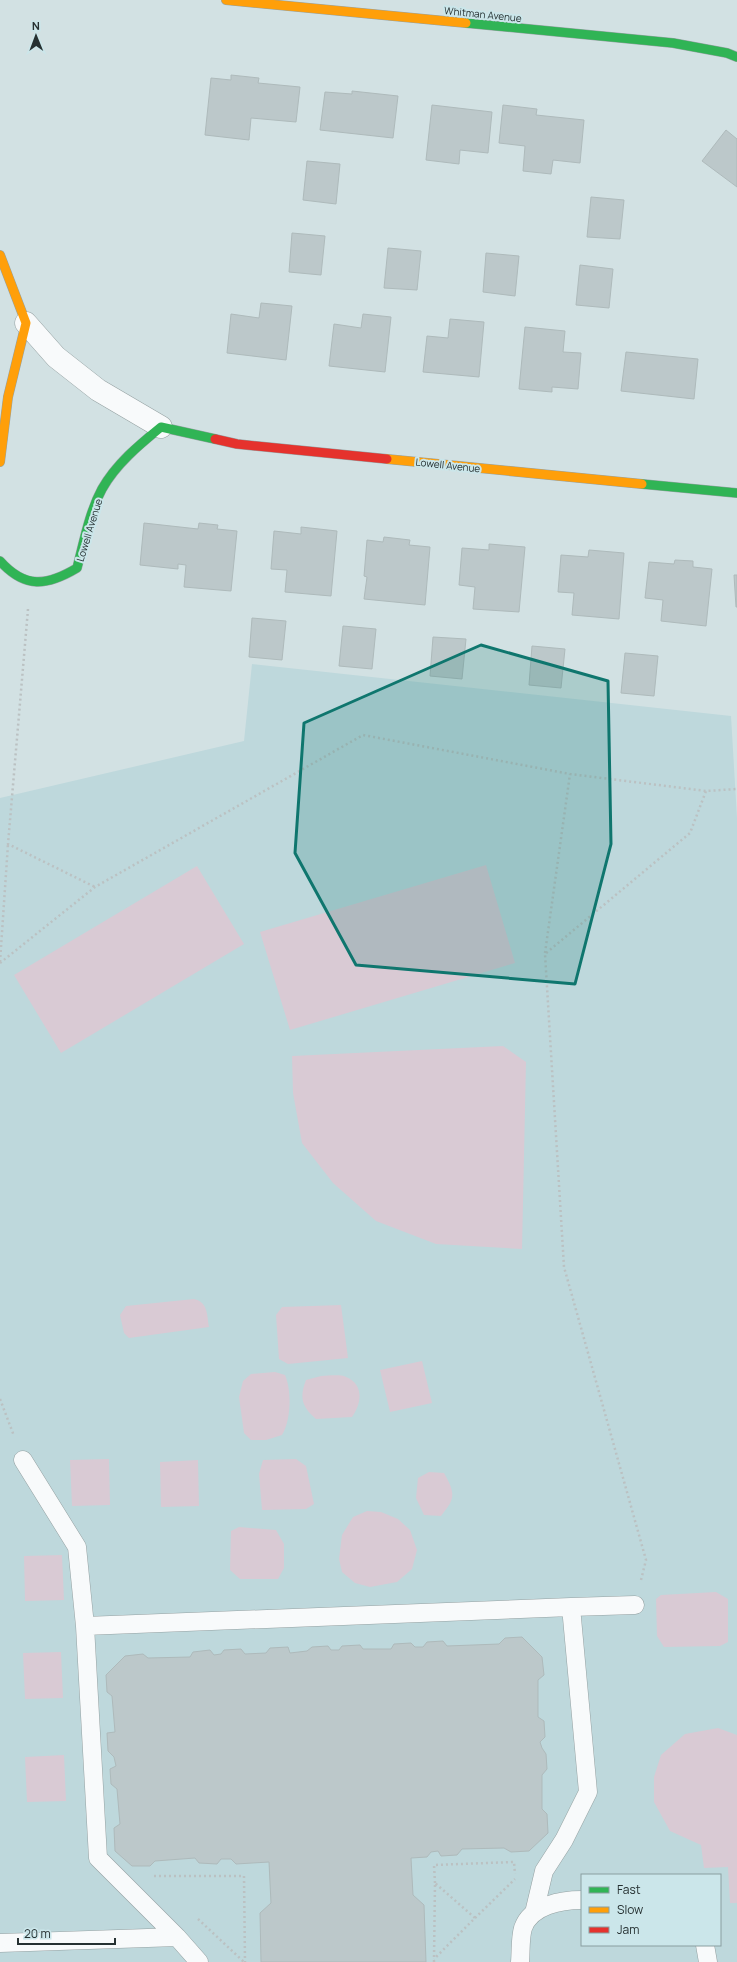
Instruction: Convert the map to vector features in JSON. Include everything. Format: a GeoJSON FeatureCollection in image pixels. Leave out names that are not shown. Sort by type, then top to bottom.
{"type":"FeatureCollection","features":[{"type":"Feature","properties":{"kind":"street","name":"Whitman Avenue"},"geometry":{"type":"LineString","coordinates":[[226,0],[673,43],[737,57]]}},
{"type":"Feature","properties":{"kind":"street","name":"Lowell Avenue"},"geometry":{"type":"LineString","coordinates":[[0,255],[26,323],[56,357],[98,390],[162,427],[237,444],[737,493]]}},
{"type":"Feature","properties":{"kind":"street"},"geometry":{"type":"LineString","coordinates":[[0,462],[8,397],[26,323]]}},
{"type":"Feature","properties":{"kind":"street","name":"Lowell Avenue"},"geometry":{"type":"LineString","coordinates":[[30,583],[45,582],[62,578],[78,568],[87,530],[102,488],[124,460],[162,427]]}},
{"type":"Feature","properties":{"kind":"street"},"geometry":{"type":"LineString","coordinates":[[0,560],[9,573],[30,583]]}},
{"type":"Feature","properties":{"kind":"lane"},"geometry":{"type":"LineString","coordinates":[[23,1460],[77,1548],[85,1626],[98,1858],[177,1936],[199,1962]]}},
{"type":"Feature","properties":{"kind":"lane"},"geometry":{"type":"LineString","coordinates":[[85,1626],[571,1606],[635,1605]]}},
{"type":"Feature","properties":{"kind":"lane"},"geometry":{"type":"LineString","coordinates":[[520,1962],[524,1927],[534,1913],[544,1871],[564,1840],[588,1792],[571,1606]]}},
{"type":"Feature","properties":{"kind":"lane"},"geometry":{"type":"LineString","coordinates":[[534,1913],[561,1900],[581,1900]]}},
{"type":"Feature","properties":{"kind":"lane"},"geometry":{"type":"LineString","coordinates":[[0,1943],[177,1936]]}},
{"type":"Feature","properties":{"kind":"lane"},"geometry":{"type":"LineString","coordinates":[[705,1946],[708,1962]]}},
{"type":"Feature","properties":{"kind":"path"},"geometry":{"type":"LineString","coordinates":[[0,963],[8,844],[30,583]]}},
{"type":"Feature","properties":{"kind":"path"},"geometry":{"type":"LineString","coordinates":[[0,963],[95,887],[363,735],[570,774],[706,791],[737,789]]}},
{"type":"Feature","properties":{"kind":"path"},"geometry":{"type":"LineString","coordinates":[[570,774],[545,954],[564,1267],[646,1560],[635,1605]]}},
{"type":"Feature","properties":{"kind":"path"},"geometry":{"type":"LineString","coordinates":[[545,954],[690,832],[706,791]]}},
{"type":"Feature","properties":{"kind":"path"},"geometry":{"type":"LineString","coordinates":[[8,844],[95,887]]}},
{"type":"Feature","properties":{"kind":"path"},"geometry":{"type":"LineString","coordinates":[[0,1399],[23,1460]]}},
{"type":"Feature","properties":{"kind":"path"},"geometry":{"type":"LineString","coordinates":[[514,1862],[515,1879],[434,1961],[434,1866],[514,1862]]}},
{"type":"Feature","properties":{"kind":"path"},"geometry":{"type":"LineString","coordinates":[[159,1882],[153,1876],[244,1876],[244,1962]]}},
{"type":"Feature","properties":{"kind":"path"},"geometry":{"type":"LineString","coordinates":[[435,1883],[475,1918]]}},
{"type":"Feature","properties":{"kind":"path"},"geometry":{"type":"LineString","coordinates":[[193,1914],[244,1962]]}},
{"type":"Feature","properties":{"kind":"highlighted area"},"geometry":{"type":"Polygon","coordinates":[[[481,645],[608,681],[611,844],[575,984],[356,965],[295,853],[304,723],[481,645]]]}},
{"type":"Feature","properties":{"kind":"shaded area"},"geometry":{"type":"Polygon","coordinates":[[[252,664],[731,716],[737,818],[737,1962],[0,1962],[0,798],[244,741],[252,664]]]}},
{"type":"Feature","properties":{"kind":"shaded area"},"geometry":{"type":"Polygon","coordinates":[[[486,865],[515,963],[290,1030],[260,932],[486,865]]]}},
{"type":"Feature","properties":{"kind":"shaded area"},"geometry":{"type":"Polygon","coordinates":[[[197,866],[244,944],[61,1053],[14,975],[197,866]]]}},
{"type":"Feature","properties":{"kind":"shaded area"},"geometry":{"type":"Polygon","coordinates":[[[503,1046],[526,1062],[522,1249],[436,1244],[376,1221],[333,1183],[302,1143],[293,1093],[292,1056],[503,1046]]]}},
{"type":"Feature","properties":{"kind":"shaded area"},"geometry":{"type":"Polygon","coordinates":[[[194,1299],[202,1303],[204,1306],[209,1327],[129,1338],[124,1333],[120,1315],[126,1306],[194,1299]]]}},
{"type":"Feature","properties":{"kind":"shaded area"},"geometry":{"type":"Polygon","coordinates":[[[341,1305],[348,1358],[288,1364],[279,1359],[276,1315],[282,1307],[341,1305]]]}},
{"type":"Feature","properties":{"kind":"shaded area"},"geometry":{"type":"Polygon","coordinates":[[[422,1361],[432,1403],[390,1412],[380,1370],[422,1361]]]}},
{"type":"Feature","properties":{"kind":"shaded area"},"geometry":{"type":"Polygon","coordinates":[[[275,1372],[285,1375],[289,1389],[290,1405],[285,1429],[282,1435],[266,1440],[251,1440],[244,1433],[239,1397],[243,1381],[251,1374],[275,1372]]]}},
{"type":"Feature","properties":{"kind":"shaded area"},"geometry":{"type":"Polygon","coordinates":[[[321,1376],[343,1376],[352,1380],[356,1384],[360,1394],[358,1406],[352,1417],[316,1419],[311,1415],[303,1402],[302,1397],[304,1386],[306,1380],[321,1376]]]}},
{"type":"Feature","properties":{"kind":"shaded area"},"geometry":{"type":"Polygon","coordinates":[[[109,1459],[110,1505],[72,1506],[70,1460],[109,1459]]]}},
{"type":"Feature","properties":{"kind":"shaded area"},"geometry":{"type":"Polygon","coordinates":[[[296,1459],[306,1466],[314,1504],[306,1509],[262,1510],[259,1474],[263,1460],[296,1459]]]}},
{"type":"Feature","properties":{"kind":"shaded area"},"geometry":{"type":"Polygon","coordinates":[[[198,1460],[199,1506],[161,1507],[160,1462],[198,1460]]]}},
{"type":"Feature","properties":{"kind":"shaded area"},"geometry":{"type":"Polygon","coordinates":[[[429,1472],[444,1473],[451,1486],[451,1500],[441,1516],[424,1515],[416,1498],[418,1478],[429,1472]]]}},
{"type":"Feature","properties":{"kind":"shaded area"},"geometry":{"type":"Polygon","coordinates":[[[367,1511],[381,1512],[398,1519],[410,1530],[417,1550],[412,1569],[397,1582],[370,1587],[355,1583],[342,1572],[339,1559],[342,1535],[353,1517],[367,1511]]]}},
{"type":"Feature","properties":{"kind":"shaded area"},"geometry":{"type":"Polygon","coordinates":[[[239,1527],[276,1530],[284,1544],[284,1568],[278,1579],[240,1579],[230,1570],[231,1531],[239,1527]]]}},
{"type":"Feature","properties":{"kind":"shaded area"},"geometry":{"type":"Polygon","coordinates":[[[62,1555],[64,1600],[25,1601],[24,1556],[62,1555]]]}},
{"type":"Feature","properties":{"kind":"shaded area"},"geometry":{"type":"Polygon","coordinates":[[[716,1592],[728,1599],[728,1642],[720,1646],[664,1647],[657,1636],[656,1599],[661,1595],[716,1592]]]}},
{"type":"Feature","properties":{"kind":"shaded area"},"geometry":{"type":"Polygon","coordinates":[[[61,1652],[63,1698],[25,1699],[23,1653],[61,1652]]]}},
{"type":"Feature","properties":{"kind":"shaded area"},"geometry":{"type":"Polygon","coordinates":[[[718,1728],[737,1735],[737,1903],[730,1903],[728,1867],[704,1868],[701,1845],[670,1831],[654,1802],[654,1777],[661,1755],[685,1734],[718,1728]]]}},
{"type":"Feature","properties":{"kind":"shaded area"},"geometry":{"type":"Polygon","coordinates":[[[64,1755],[66,1801],[27,1802],[25,1757],[64,1755]]]}},
{"type":"Feature","properties":{"kind":"building"},"geometry":{"type":"Polygon","coordinates":[[[231,75],[259,78],[258,83],[300,87],[296,122],[251,118],[249,140],[205,135],[211,78],[231,80],[231,75]]]}},
{"type":"Feature","properties":{"kind":"building"},"geometry":{"type":"Polygon","coordinates":[[[352,91],[398,96],[393,138],[320,130],[325,92],[352,94],[352,91]]]}},
{"type":"Feature","properties":{"kind":"building"},"geometry":{"type":"Polygon","coordinates":[[[432,105],[492,112],[488,153],[460,150],[459,164],[426,160],[432,105]]]}},
{"type":"Feature","properties":{"kind":"building"},"geometry":{"type":"Polygon","coordinates":[[[503,105],[537,109],[536,115],[584,120],[580,163],[553,160],[551,174],[523,171],[525,146],[499,143],[503,105]]]}},
{"type":"Feature","properties":{"kind":"building"},"geometry":{"type":"Polygon","coordinates":[[[726,130],[737,139],[737,187],[702,161],[726,130]]]}},
{"type":"Feature","properties":{"kind":"building"},"geometry":{"type":"Polygon","coordinates":[[[307,161],[340,164],[336,204],[303,200],[307,161]]]}},
{"type":"Feature","properties":{"kind":"building"},"geometry":{"type":"Polygon","coordinates":[[[591,197],[624,200],[620,239],[587,237],[591,197]]]}},
{"type":"Feature","properties":{"kind":"building"},"geometry":{"type":"Polygon","coordinates":[[[292,233],[325,236],[321,275],[289,272],[292,233]]]}},
{"type":"Feature","properties":{"kind":"building"},"geometry":{"type":"Polygon","coordinates":[[[388,248],[421,251],[417,290],[384,288],[388,248]]]}},
{"type":"Feature","properties":{"kind":"building"},"geometry":{"type":"Polygon","coordinates":[[[486,253],[519,256],[515,296],[483,292],[486,253]]]}},
{"type":"Feature","properties":{"kind":"building"},"geometry":{"type":"Polygon","coordinates":[[[580,265],[613,269],[609,308],[576,305],[580,265]]]}},
{"type":"Feature","properties":{"kind":"building"},"geometry":{"type":"Polygon","coordinates":[[[261,303],[292,306],[286,360],[227,353],[231,314],[259,318],[261,303]]]}},
{"type":"Feature","properties":{"kind":"building"},"geometry":{"type":"Polygon","coordinates":[[[363,314],[391,317],[385,372],[329,366],[334,324],[361,328],[363,314]]]}},
{"type":"Feature","properties":{"kind":"building"},"geometry":{"type":"Polygon","coordinates":[[[450,319],[484,322],[479,377],[423,372],[427,336],[448,338],[450,319]]]}},
{"type":"Feature","properties":{"kind":"building"},"geometry":{"type":"Polygon","coordinates":[[[525,327],[565,331],[563,352],[581,353],[578,389],[552,387],[552,392],[519,389],[525,327]]]}},
{"type":"Feature","properties":{"kind":"building"},"geometry":{"type":"Polygon","coordinates":[[[626,352],[698,359],[694,399],[621,391],[626,352]]]}},
{"type":"Feature","properties":{"kind":"building"},"geometry":{"type":"Polygon","coordinates":[[[144,523],[198,529],[199,523],[218,525],[217,529],[237,531],[231,591],[184,587],[186,565],[178,564],[178,569],[140,565],[144,523]]]}},
{"type":"Feature","properties":{"kind":"building"},"geometry":{"type":"Polygon","coordinates":[[[301,527],[337,531],[331,596],[285,592],[287,570],[271,569],[274,531],[301,534],[301,527]]]}},
{"type":"Feature","properties":{"kind":"building"},"geometry":{"type":"Polygon","coordinates":[[[384,537],[410,540],[409,545],[430,547],[425,605],[364,599],[367,577],[364,576],[367,540],[383,542],[384,537]]]}},
{"type":"Feature","properties":{"kind":"building"},"geometry":{"type":"Polygon","coordinates":[[[489,544],[525,547],[519,612],[473,609],[475,587],[459,585],[462,548],[489,550],[489,544]]]}},
{"type":"Feature","properties":{"kind":"building"},"geometry":{"type":"Polygon","coordinates":[[[589,550],[624,553],[619,619],[572,615],[574,593],[558,592],[561,555],[588,557],[589,550]]]}},
{"type":"Feature","properties":{"kind":"building"},"geometry":{"type":"Polygon","coordinates":[[[675,560],[693,561],[693,567],[712,569],[706,626],[661,621],[663,600],[645,598],[649,562],[674,564],[675,560]]]}},
{"type":"Feature","properties":{"kind":"building"},"geometry":{"type":"Polygon","coordinates":[[[734,575],[737,575],[737,607],[736,607],[734,575]]]}},
{"type":"Feature","properties":{"kind":"building"},"geometry":{"type":"Polygon","coordinates":[[[252,618],[286,621],[282,660],[249,657],[252,618]]]}},
{"type":"Feature","properties":{"kind":"building"},"geometry":{"type":"Polygon","coordinates":[[[343,626],[376,629],[372,669],[339,666],[343,626]]]}},
{"type":"Feature","properties":{"kind":"building"},"geometry":{"type":"Polygon","coordinates":[[[433,637],[466,639],[462,679],[430,676],[433,637]]]}},
{"type":"Feature","properties":{"kind":"building"},"geometry":{"type":"Polygon","coordinates":[[[532,646],[565,649],[561,688],[529,685],[532,646]]]}},
{"type":"Feature","properties":{"kind":"building"},"geometry":{"type":"Polygon","coordinates":[[[625,653],[658,656],[654,696],[621,693],[625,653]]]}},
{"type":"Feature","properties":{"kind":"building"},"geometry":{"type":"Polygon","coordinates":[[[522,1637],[542,1657],[544,1675],[538,1680],[538,1717],[544,1721],[545,1737],[540,1742],[546,1754],[547,1769],[542,1775],[542,1809],[547,1814],[548,1833],[529,1851],[511,1852],[504,1848],[462,1849],[457,1855],[441,1856],[438,1851],[431,1852],[427,1857],[411,1858],[413,1895],[424,1905],[426,1962],[261,1962],[260,1913],[271,1903],[269,1862],[236,1864],[231,1859],[221,1859],[217,1864],[199,1863],[195,1858],[155,1861],[150,1866],[132,1866],[115,1851],[114,1828],[120,1824],[117,1789],[111,1784],[110,1769],[116,1766],[114,1757],[108,1751],[107,1733],[115,1732],[112,1696],[107,1692],[106,1675],[125,1656],[143,1654],[148,1658],[190,1657],[193,1652],[210,1650],[214,1655],[221,1654],[224,1650],[241,1649],[245,1654],[266,1653],[270,1648],[288,1647],[290,1653],[307,1651],[312,1647],[328,1646],[331,1650],[339,1650],[342,1646],[360,1645],[363,1649],[391,1649],[394,1644],[411,1643],[415,1647],[423,1647],[427,1642],[443,1641],[447,1646],[499,1644],[505,1638],[522,1637]]]}},
{"type":"Feature","properties":{"kind":"traffic: fast"},"geometry":{"type":"LineString","coordinates":[[466,23],[673,43],[727,53],[737,57]]}},
{"type":"Feature","properties":{"kind":"traffic: fast"},"geometry":{"type":"LineString","coordinates":[[0,561],[18,576],[37,582],[56,578],[77,568],[90,518],[97,498],[114,471],[136,448],[161,427],[215,439]]}},
{"type":"Feature","properties":{"kind":"traffic: fast"},"geometry":{"type":"LineString","coordinates":[[642,484],[737,493]]}},
{"type":"Feature","properties":{"kind":"traffic: slow"},"geometry":{"type":"LineString","coordinates":[[226,0],[466,23]]}},
{"type":"Feature","properties":{"kind":"traffic: slow"},"geometry":{"type":"LineString","coordinates":[[0,255],[26,323],[8,397],[0,462]]}},
{"type":"Feature","properties":{"kind":"traffic: slow"},"geometry":{"type":"LineString","coordinates":[[387,459],[642,484]]}},
{"type":"Feature","properties":{"kind":"traffic: jam"},"geometry":{"type":"LineString","coordinates":[[215,439],[237,444],[387,459]]}}]}
